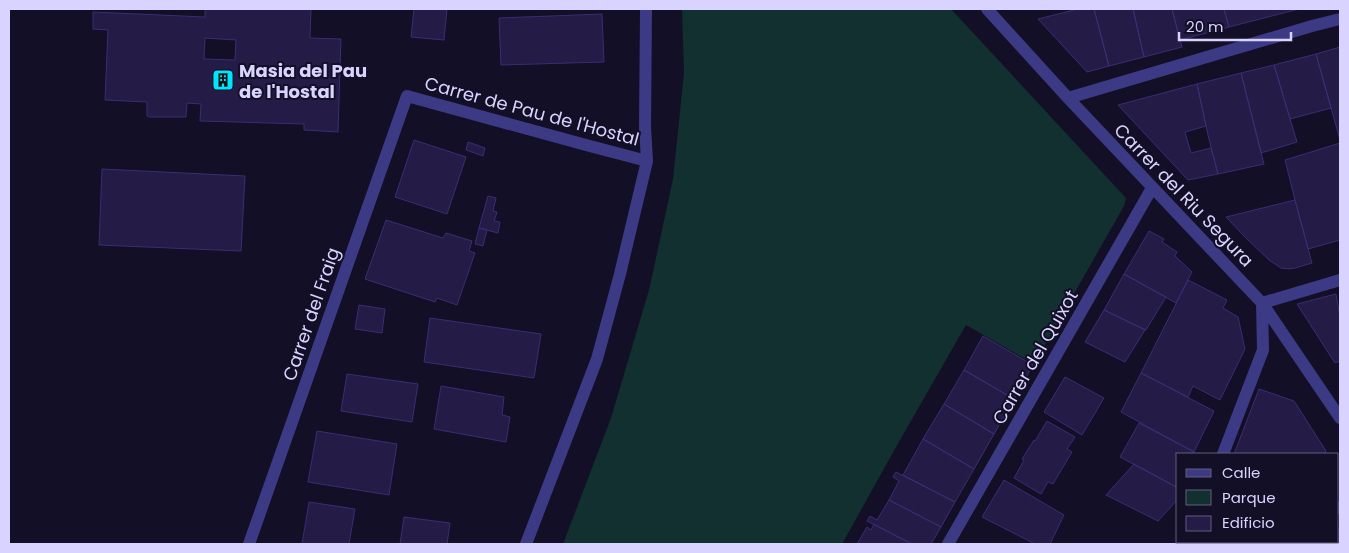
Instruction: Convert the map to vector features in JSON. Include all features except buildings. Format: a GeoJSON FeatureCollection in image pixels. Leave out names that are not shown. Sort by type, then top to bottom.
{"type":"FeatureCollection","features":[{"type":"Feature","properties":{"kind":"street"},"geometry":{"type":"LineString","coordinates":[[526,544],[597,359],[647,161],[645,127],[646,9]]}},
{"type":"Feature","properties":{"kind":"street","name":"Carrer del Riu Segura"},"geometry":{"type":"LineString","coordinates":[[987,9],[1152,188],[1262,303],[1340,418]]}},
{"type":"Feature","properties":{"kind":"street"},"geometry":{"type":"LineString","coordinates":[[1068,98],[1340,19]]}},
{"type":"Feature","properties":{"kind":"street","name":"Carrer de Pau de l'Hostal"},"geometry":{"type":"LineString","coordinates":[[407,96],[647,161]]}},
{"type":"Feature","properties":{"kind":"street","name":"Carrer del Fraig"},"geometry":{"type":"LineString","coordinates":[[249,544],[407,96]]}},
{"type":"Feature","properties":{"kind":"street","name":"Carrer del Quixot"},"geometry":{"type":"LineString","coordinates":[[948,544],[1152,188]]}},
{"type":"Feature","properties":{"kind":"street"},"geometry":{"type":"LineString","coordinates":[[1223,453],[1263,350],[1262,303],[1340,280]]}},
{"type":"Feature","properties":{"kind":"green space"},"geometry":{"type":"Polygon","coordinates":[[[682,9],[951,9],[1126,198],[1124,206],[1034,364],[966,325],[842,544],[563,544],[611,418],[649,290],[673,179],[684,73],[682,9]]]}},
{"type":"Feature","properties":{"kind":"place","name":"Masia del Pau de l'Hostal"},"geometry":{"type":"Point","coordinates":[223,80]}}]}
